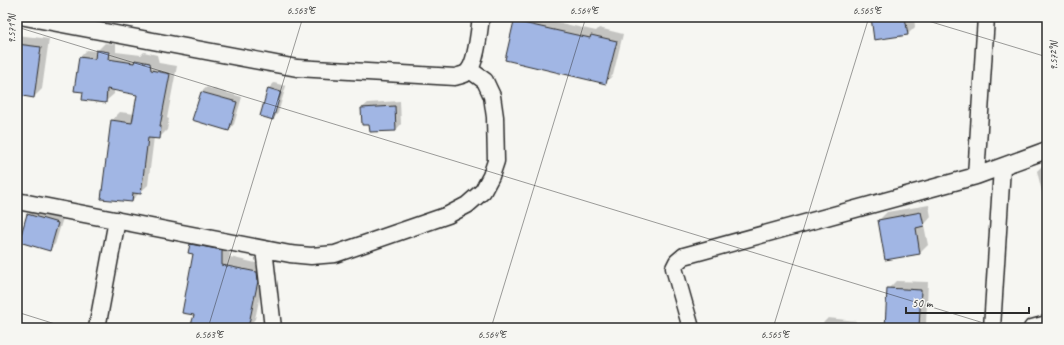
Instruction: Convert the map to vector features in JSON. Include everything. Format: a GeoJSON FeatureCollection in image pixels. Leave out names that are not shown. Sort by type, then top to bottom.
{"type":"FeatureCollection","features":[{"type":"Feature","properties":{"kind":"street"},"geometry":{"type":"LineString","coordinates":[[25,17],[297,68],[455,77],[465,74],[470,70],[473,62],[481,17]]}},
{"type":"Feature","properties":{"kind":"street"},"geometry":{"type":"LineString","coordinates":[[976,176],[986,17]]}},
{"type":"Feature","properties":{"kind":"street"},"geometry":{"type":"LineString","coordinates":[[17,201],[264,249],[311,256],[335,254],[448,215],[467,205],[483,191],[491,176],[496,161],[495,118],[492,96],[485,81],[470,70]]}},
{"type":"Feature","properties":{"kind":"street"},"geometry":{"type":"LineString","coordinates":[[691,328],[674,268],[677,262],[684,256],[976,176],[1047,150]]}},
{"type":"Feature","properties":{"kind":"street"},"geometry":{"type":"LineString","coordinates":[[992,328],[1002,167]]}},
{"type":"Feature","properties":{"kind":"street"},"geometry":{"type":"LineString","coordinates":[[97,328],[117,220]]}},
{"type":"Feature","properties":{"kind":"street"},"geometry":{"type":"LineString","coordinates":[[264,249],[273,328]]}},
{"type":"Feature","properties":{"kind":"street"},"geometry":{"type":"LineString","coordinates":[[1032,328],[1047,324]]}},
{"type":"Feature","properties":{"kind":"building"},"geometry":{"type":"Polygon","coordinates":[[[871,17],[905,17],[908,35],[874,40],[871,17]]]}},
{"type":"Feature","properties":{"kind":"building"},"geometry":{"type":"Polygon","coordinates":[[[514,21],[590,38],[591,35],[617,41],[606,84],[505,60],[514,21]]]}},
{"type":"Feature","properties":{"kind":"building"},"geometry":{"type":"Polygon","coordinates":[[[17,44],[41,47],[34,98],[17,95],[17,44]]]}},
{"type":"Feature","properties":{"kind":"building"},"geometry":{"type":"Polygon","coordinates":[[[96,50],[109,52],[108,59],[134,63],[135,60],[150,63],[151,70],[170,74],[160,126],[160,139],[148,138],[141,194],[133,193],[132,202],[101,199],[111,120],[132,123],[137,95],[107,89],[106,103],[82,100],[83,92],[74,91],[79,57],[95,59],[96,50]]]}},
{"type":"Feature","properties":{"kind":"building"},"geometry":{"type":"Polygon","coordinates":[[[268,88],[281,92],[273,120],[260,116],[268,88]]]}},
{"type":"Feature","properties":{"kind":"building"},"geometry":{"type":"Polygon","coordinates":[[[201,92],[237,102],[229,131],[192,120],[201,92]]]}},
{"type":"Feature","properties":{"kind":"building"},"geometry":{"type":"Polygon","coordinates":[[[395,106],[396,131],[370,132],[369,125],[362,125],[361,108],[395,106]]]}},
{"type":"Feature","properties":{"kind":"building"},"geometry":{"type":"Polygon","coordinates":[[[921,212],[924,226],[916,228],[920,254],[885,260],[878,220],[921,212]]]}},
{"type":"Feature","properties":{"kind":"building"},"geometry":{"type":"Polygon","coordinates":[[[27,214],[58,223],[50,251],[19,242],[27,214]]]}},
{"type":"Feature","properties":{"kind":"building"},"geometry":{"type":"Polygon","coordinates":[[[190,244],[222,250],[222,265],[257,272],[258,281],[248,328],[190,328],[194,315],[182,313],[193,254],[188,253],[190,244]]]}},
{"type":"Feature","properties":{"kind":"building"},"geometry":{"type":"Polygon","coordinates":[[[887,288],[921,290],[919,328],[885,328],[887,288]]]}}]}
